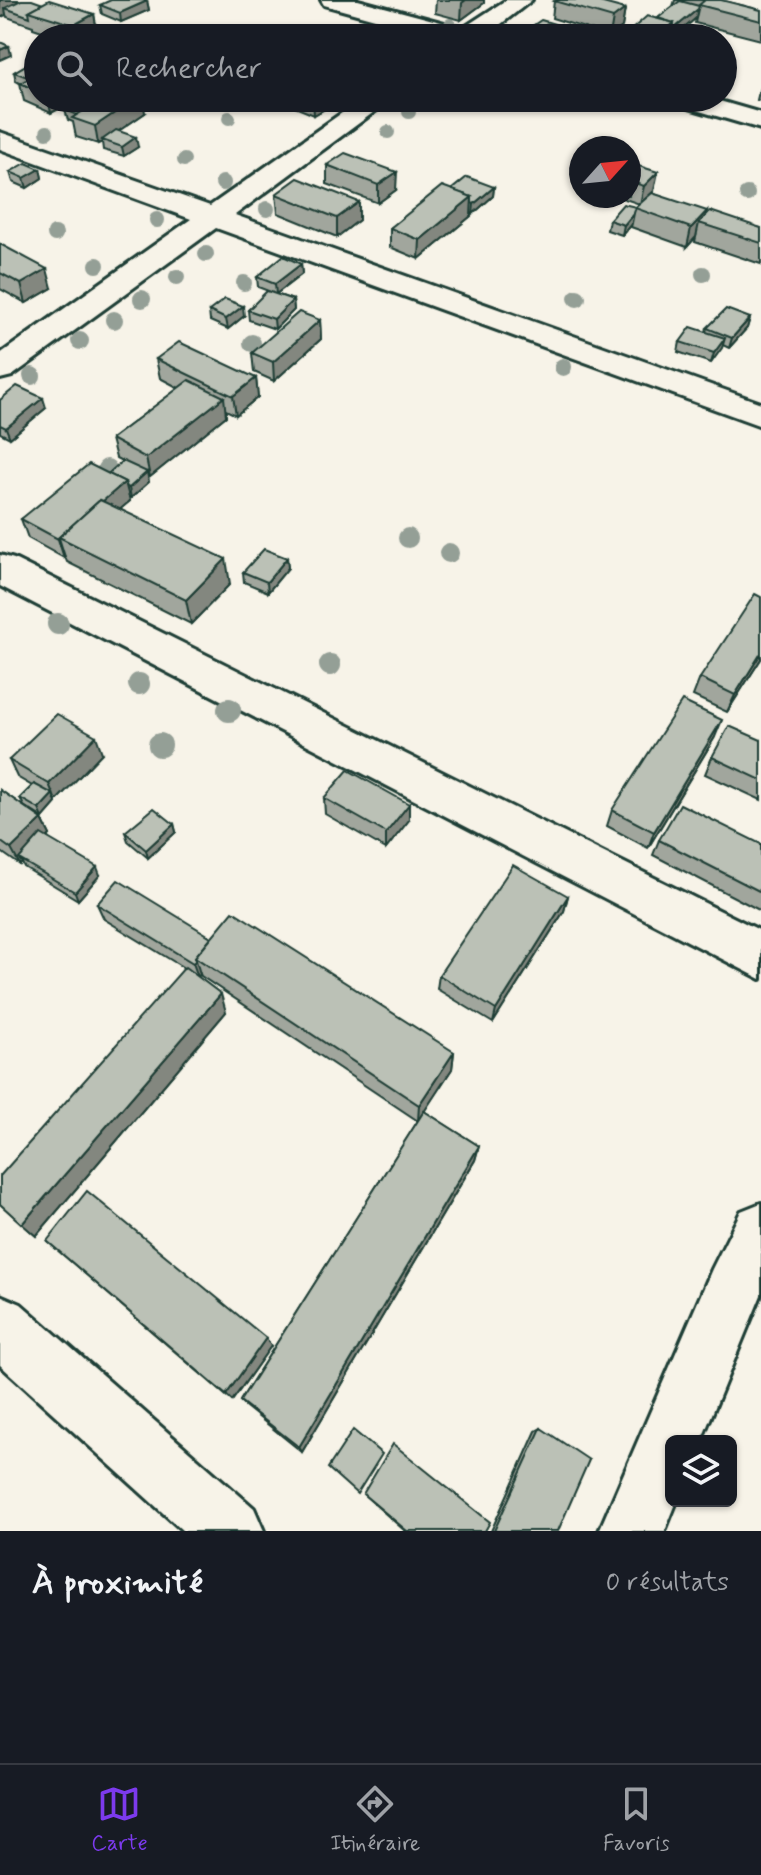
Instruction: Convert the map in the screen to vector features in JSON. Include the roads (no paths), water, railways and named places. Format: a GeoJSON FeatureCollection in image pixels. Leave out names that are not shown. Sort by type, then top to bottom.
{"type":"FeatureCollection","features":[{"type":"Feature","properties":{"kind":"street"},"geometry":{"type":"LineString","coordinates":[[332,0],[418,24]]}},
{"type":"Feature","properties":{"kind":"street"},"geometry":{"type":"LineString","coordinates":[[488,24],[521,0]]}},
{"type":"Feature","properties":{"kind":"street"},"geometry":{"type":"LineString","coordinates":[[0,369],[360,112]]}},
{"type":"Feature","properties":{"kind":"street"},"geometry":{"type":"LineString","coordinates":[[730,112],[761,121]]}},
{"type":"Feature","properties":{"kind":"street"},"geometry":{"type":"LineString","coordinates":[[0,140],[761,415]]}},
{"type":"Feature","properties":{"kind":"street"},"geometry":{"type":"LineString","coordinates":[[0,569],[761,956]]}},
{"type":"Feature","properties":{"kind":"street"},"geometry":{"type":"LineString","coordinates":[[632,1531],[747,1299],[761,1231]]}},
{"type":"Feature","properties":{"kind":"street"},"geometry":{"type":"LineString","coordinates":[[0,1325],[231,1531]]}}]}
